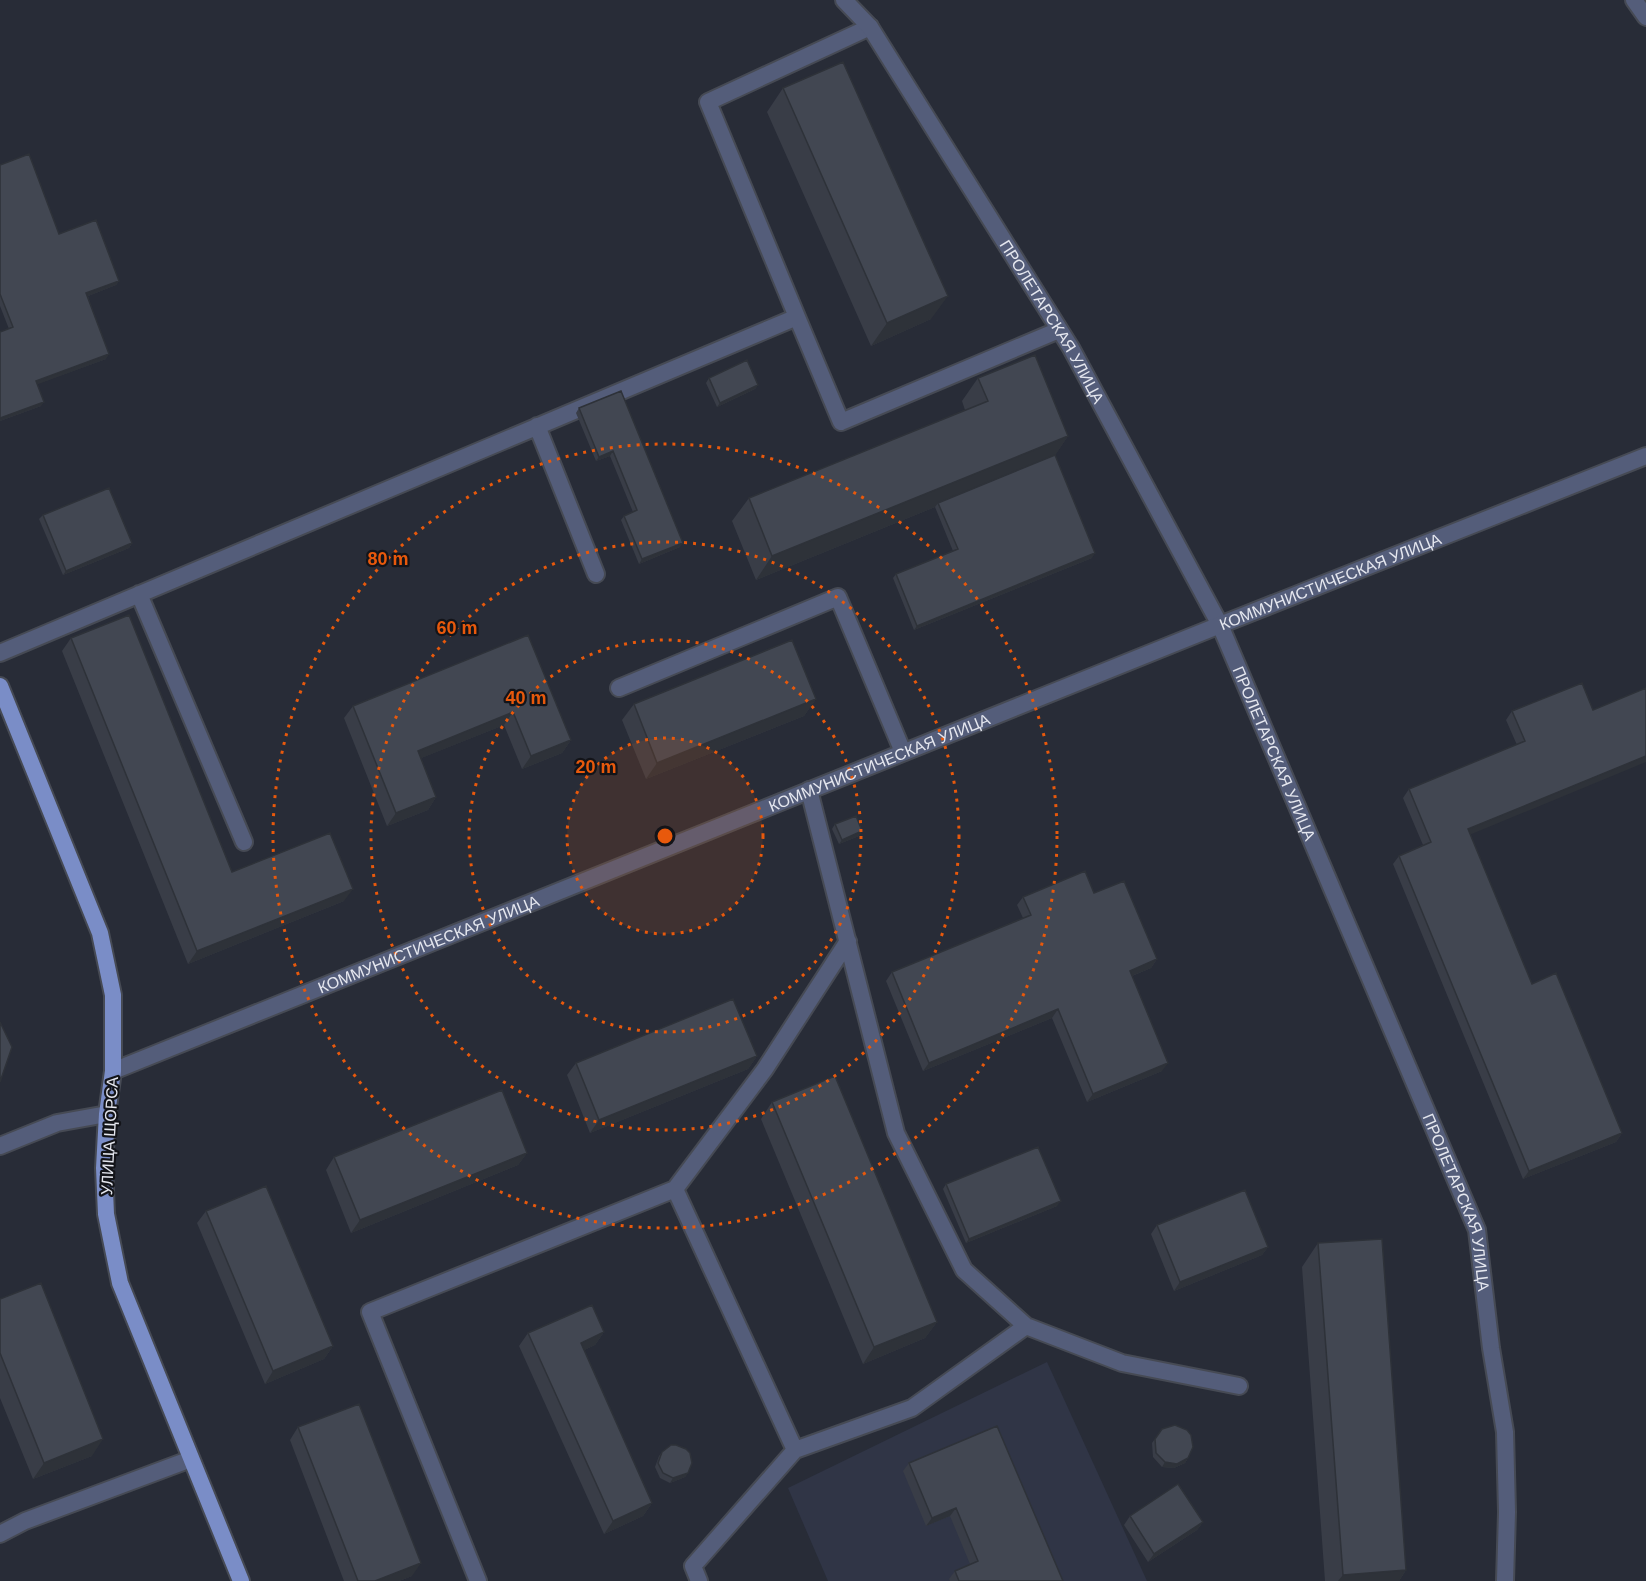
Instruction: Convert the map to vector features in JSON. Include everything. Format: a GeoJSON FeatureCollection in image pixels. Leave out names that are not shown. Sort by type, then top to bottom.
{"type":"FeatureCollection","features":[{"type":"Feature","properties":{"kind":"main road","name":"УЛИЦА ЩОРСА"},"geometry":{"type":"LineString","coordinates":[[0,686],[100,933],[113,995],[113,1071],[107,1114],[104,1168],[106,1214],[120,1283],[241,1581]]}},
{"type":"Feature","properties":{"kind":"street","name":"ПРОЛЕТАРСКАЯ УЛИЦА"},"geometry":{"type":"LineString","coordinates":[[844,0],[870,27],[1071,348],[1220,625],[1477,1230],[1491,1348],[1505,1432],[1507,1512],[1505,1581]]}},
{"type":"Feature","properties":{"kind":"street"},"geometry":{"type":"LineString","coordinates":[[1634,0],[1646,17]]}},
{"type":"Feature","properties":{"kind":"street"},"geometry":{"type":"LineString","coordinates":[[870,27],[708,102],[841,422],[1059,330]]}},
{"type":"Feature","properties":{"kind":"street"},"geometry":{"type":"LineString","coordinates":[[0,652],[797,317]]}},
{"type":"Feature","properties":{"kind":"street"},"geometry":{"type":"LineString","coordinates":[[537,426],[596,574]]}},
{"type":"Feature","properties":{"kind":"street","name":"КОММУНИСТИЧЕСКАЯ УЛИЦА"},"geometry":{"type":"LineString","coordinates":[[113,1071],[903,752],[1646,456]]}},
{"type":"Feature","properties":{"kind":"street"},"geometry":{"type":"LineString","coordinates":[[139,594],[243,842]]}},
{"type":"Feature","properties":{"kind":"street"},"geometry":{"type":"LineString","coordinates":[[619,688],[838,597],[903,752]]}},
{"type":"Feature","properties":{"kind":"street"},"geometry":{"type":"LineString","coordinates":[[809,790],[896,1133],[964,1270],[1026,1326],[1122,1364],[1239,1386]]}},
{"type":"Feature","properties":{"kind":"street"},"geometry":{"type":"LineString","coordinates":[[478,1581],[370,1312],[675,1190],[765,1069],[848,941]]}},
{"type":"Feature","properties":{"kind":"street"},"geometry":{"type":"LineString","coordinates":[[0,1146],[57,1123],[107,1114]]}},
{"type":"Feature","properties":{"kind":"street"},"geometry":{"type":"LineString","coordinates":[[675,1190],[795,1450]]}},
{"type":"Feature","properties":{"kind":"street"},"geometry":{"type":"LineString","coordinates":[[699,1581],[693,1566],[795,1450],[912,1408],[1026,1326]]}},
{"type":"Feature","properties":{"kind":"street"},"geometry":{"type":"LineString","coordinates":[[0,1534],[25,1521],[191,1459]]}},
{"type":"Feature","properties":{"kind":"shaded area"},"geometry":{"type":"Polygon","coordinates":[[[1047,1362],[1147,1581],[828,1581],[788,1488],[1047,1362]]]}},
{"type":"Feature","properties":{"kind":"building"},"geometry":{"type":"Polygon","coordinates":[[[843,62],[948,296],[887,323],[783,88],[843,62]]]}},
{"type":"Feature","properties":{"kind":"building"},"geometry":{"type":"Polygon","coordinates":[[[29,154],[59,234],[96,220],[119,281],[86,293],[109,354],[36,381],[44,402],[0,418],[0,332],[13,327],[0,294],[0,165],[29,154]]]}},
{"type":"Feature","properties":{"kind":"building"},"geometry":{"type":"Polygon","coordinates":[[[1035,355],[1068,436],[772,556],[749,498],[988,401],[978,378],[1035,355]]]}},
{"type":"Feature","properties":{"kind":"building"},"geometry":{"type":"Polygon","coordinates":[[[747,360],[758,385],[720,403],[709,378],[747,360]]]}},
{"type":"Feature","properties":{"kind":"building"},"geometry":{"type":"Polygon","coordinates":[[[621,391],[683,543],[642,559],[624,516],[637,510],[613,451],[599,457],[579,408],[621,391]]]}},
{"type":"Feature","properties":{"kind":"building"},"geometry":{"type":"Polygon","coordinates":[[[1055,455],[1095,553],[917,626],[896,574],[958,549],[938,503],[1055,455]]]}},
{"type":"Feature","properties":{"kind":"building"},"geometry":{"type":"Polygon","coordinates":[[[109,488],[132,543],[66,571],[43,515],[109,488]]]}},
{"type":"Feature","properties":{"kind":"building"},"geometry":{"type":"Polygon","coordinates":[[[129,615],[232,872],[330,833],[353,889],[197,951],[71,638],[129,615]]]}},
{"type":"Feature","properties":{"kind":"building"},"geometry":{"type":"Polygon","coordinates":[[[528,635],[571,740],[531,756],[513,712],[418,751],[436,797],[396,813],[353,706],[528,635]]]}},
{"type":"Feature","properties":{"kind":"building"},"geometry":{"type":"Polygon","coordinates":[[[792,640],[816,699],[657,763],[634,704],[792,640]]]}},
{"type":"Feature","properties":{"kind":"building"},"geometry":{"type":"Polygon","coordinates":[[[1582,683],[1593,710],[1646,688],[1646,756],[1468,829],[1532,984],[1556,973],[1622,1133],[1529,1171],[1399,856],[1431,842],[1409,789],[1525,741],[1512,711],[1582,683]]]}},
{"type":"Feature","properties":{"kind":"building"},"geometry":{"type":"Polygon","coordinates":[[[856,816],[862,831],[842,840],[835,824],[856,816]]]}},
{"type":"Feature","properties":{"kind":"building"},"geometry":{"type":"Polygon","coordinates":[[[1085,871],[1094,893],[1124,881],[1157,959],[1130,971],[1168,1063],[1093,1094],[1058,1009],[929,1063],[892,972],[1031,915],[1023,897],[1085,871]]]}},
{"type":"Feature","properties":{"kind":"building"},"geometry":{"type":"Polygon","coordinates":[[[733,999],[757,1056],[599,1120],[576,1063],[733,999]]]}},
{"type":"Feature","properties":{"kind":"building"},"geometry":{"type":"Polygon","coordinates":[[[0,1022],[12,1047],[0,1082],[0,1022]]]}},
{"type":"Feature","properties":{"kind":"building"},"geometry":{"type":"Polygon","coordinates":[[[835,1076],[937,1322],[874,1347],[772,1102],[835,1076]]]}},
{"type":"Feature","properties":{"kind":"building"},"geometry":{"type":"Polygon","coordinates":[[[502,1090],[527,1153],[360,1220],[334,1157],[502,1090]]]}},
{"type":"Feature","properties":{"kind":"building"},"geometry":{"type":"Polygon","coordinates":[[[1038,1147],[1061,1201],[969,1239],[946,1184],[1038,1147]]]}},
{"type":"Feature","properties":{"kind":"building"},"geometry":{"type":"Polygon","coordinates":[[[266,1186],[333,1346],[273,1371],[206,1211],[266,1186]]]}},
{"type":"Feature","properties":{"kind":"building"},"geometry":{"type":"Polygon","coordinates":[[[1245,1190],[1268,1247],[1180,1282],[1157,1225],[1245,1190]]]}},
{"type":"Feature","properties":{"kind":"building"},"geometry":{"type":"Polygon","coordinates":[[[1382,1239],[1406,1570],[1343,1575],[1318,1243],[1382,1239]]]}},
{"type":"Feature","properties":{"kind":"building"},"geometry":{"type":"Polygon","coordinates":[[[41,1283],[103,1439],[44,1463],[0,1353],[0,1299],[41,1283]]]}},
{"type":"Feature","properties":{"kind":"building"},"geometry":{"type":"Polygon","coordinates":[[[592,1305],[604,1332],[581,1343],[652,1503],[613,1521],[528,1333],[592,1305]]]}},
{"type":"Feature","properties":{"kind":"building"},"geometry":{"type":"Polygon","coordinates":[[[359,1404],[421,1563],[375,1581],[358,1581],[298,1427],[359,1404]]]}},
{"type":"Feature","properties":{"kind":"building"},"geometry":{"type":"Polygon","coordinates":[[[1175,1425],[1187,1430],[1191,1435],[1193,1447],[1188,1458],[1177,1464],[1165,1462],[1156,1453],[1155,1439],[1162,1429],[1175,1425]]]}},
{"type":"Feature","properties":{"kind":"building"},"geometry":{"type":"Polygon","coordinates":[[[997,1426],[1063,1581],[959,1581],[955,1571],[978,1561],[956,1508],[932,1518],[909,1463],[997,1426]]]}},
{"type":"Feature","properties":{"kind":"building"},"geometry":{"type":"Polygon","coordinates":[[[671,1445],[686,1449],[690,1453],[692,1463],[688,1473],[673,1478],[663,1473],[658,1463],[662,1452],[671,1445]]]}},
{"type":"Feature","properties":{"kind":"building"},"geometry":{"type":"Polygon","coordinates":[[[1178,1484],[1203,1522],[1154,1554],[1130,1516],[1178,1484]]]}}]}
